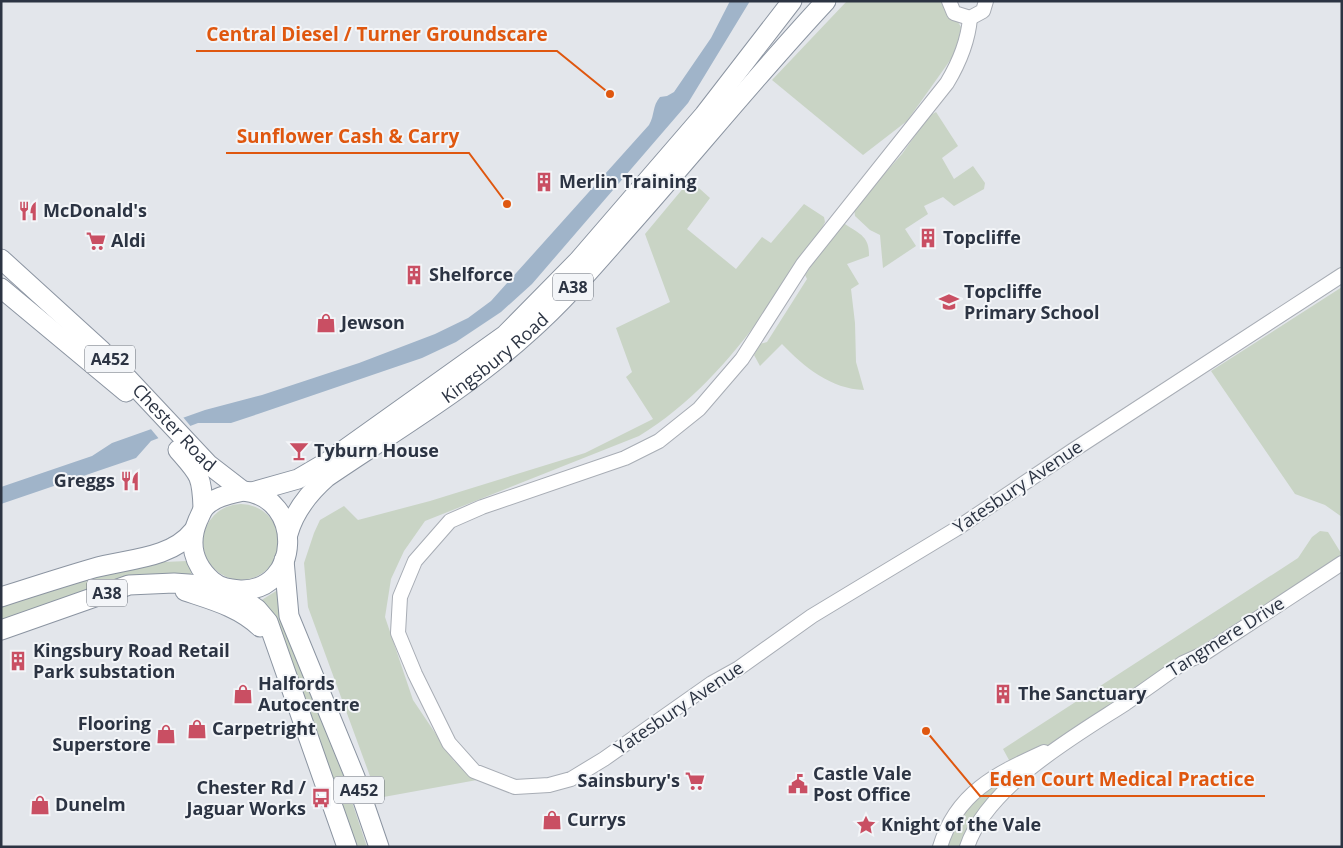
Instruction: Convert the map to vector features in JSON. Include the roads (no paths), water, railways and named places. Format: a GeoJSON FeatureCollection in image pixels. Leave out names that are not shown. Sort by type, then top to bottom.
{"type":"FeatureCollection","features":[{"type":"Feature","properties":{"kind":"highway","name":"Kingsbury Road"},"geometry":{"type":"LineString","coordinates":[[247,491],[298,479],[327,462],[505,335],[578,261],[704,115],[792,1]]}},
{"type":"Feature","properties":{"kind":"highway","name":"Kingsbury Road"},"geometry":{"type":"LineString","coordinates":[[288,534],[291,522],[320,483],[477,377],[531,331],[582,279],[656,196],[773,58],[826,1]]}},
{"type":"Feature","properties":{"kind":"highway","name":"Chester Road"},"geometry":{"type":"LineString","coordinates":[[1,259],[86,336],[178,442],[202,483],[203,508]]}},
{"type":"Feature","properties":{"kind":"highway","name":"Chester Road"},"geometry":{"type":"LineString","coordinates":[[1,288],[106,374],[163,424]]}},
{"type":"Feature","properties":{"kind":"highway","name":"Chester Road"},"geometry":{"type":"LineString","coordinates":[[178,442],[247,491]]}},
{"type":"Feature","properties":{"kind":"highway"},"geometry":{"type":"LineString","coordinates":[[308,661],[296,596],[296,557],[303,527],[320,483]]}},
{"type":"Feature","properties":{"kind":"highway","name":"A38"},"geometry":{"type":"LineString","coordinates":[[1,597],[96,568],[160,553],[185,542],[193,531],[203,508],[222,497],[247,491],[269,500],[279,510],[288,534],[284,560],[272,580],[258,587],[223,588],[148,583],[129,585],[1,630]]}},
{"type":"Feature","properties":{"kind":"highway","name":"A38"},"geometry":{"type":"LineString","coordinates":[[193,531],[191,543],[194,556],[203,574],[223,588]]}},
{"type":"Feature","properties":{"kind":"highway","name":"A452"},"geometry":{"type":"LineString","coordinates":[[284,560],[289,616],[355,777],[379,847]]}},
{"type":"Feature","properties":{"kind":"highway"},"geometry":{"type":"LineString","coordinates":[[148,583],[179,589],[215,601],[248,616],[262,629],[282,662]]}},
{"type":"Feature","properties":{"kind":"highway","name":"A452"},"geometry":{"type":"LineString","coordinates":[[223,588],[252,604],[268,622],[346,847]]}},
{"type":"Feature","properties":{"kind":"street"},"geometry":{"type":"LineString","coordinates":[[949,1],[954,13],[970,18],[985,6],[998,1]]}},
{"type":"Feature","properties":{"kind":"street","name":"Yatesbury Avenue"},"geometry":{"type":"LineString","coordinates":[[970,18],[967,40],[958,64],[947,83],[803,264],[742,359],[699,409],[659,441],[625,458],[482,507],[450,521],[415,561],[400,597],[398,633],[415,674],[449,742],[474,771],[515,787],[549,785],[572,779],[604,759],[712,683],[746,663],[812,616],[956,529],[1342,275]]}},
{"type":"Feature","properties":{"kind":"street","name":"Tangmere Drive"},"geometry":{"type":"LineString","coordinates":[[966,847],[978,822],[990,807],[1006,790],[1060,745],[1183,663],[1205,653],[1342,563]]}},
{"type":"Feature","properties":{"kind":"street","name":"Tangmere Drive"},"geometry":{"type":"LineString","coordinates":[[940,847],[950,819],[970,796],[1018,764],[1060,745]]}},
{"type":"Feature","properties":{"kind":"water"},"geometry":{"type":"Polygon","coordinates":[[[730,1],[750,1],[688,103],[532,284],[501,312],[456,342],[422,358],[231,423],[198,423],[151,441],[136,458],[1,504],[1,487],[92,456],[112,443],[205,410],[262,395],[359,363],[435,334],[468,318],[491,301],[649,125],[657,100],[674,92],[711,38],[730,1]]]}},
{"type":"Feature","properties":{"kind":"place","name":"Central Diesel / Turner Groundscare"},"geometry":{"type":"Point","coordinates":[610,94]}},
{"type":"Feature","properties":{"kind":"place","name":"Merlin Training"},"geometry":{"type":"Point","coordinates":[544,182]}},
{"type":"Feature","properties":{"kind":"place","name":"Sunflower Cash & Carry"},"geometry":{"type":"Point","coordinates":[507,204]}},
{"type":"Feature","properties":{"kind":"place","name":"McDonald's"},"geometry":{"type":"Point","coordinates":[28,211]}},
{"type":"Feature","properties":{"kind":"place","name":"Topcliffe"},"geometry":{"type":"Point","coordinates":[928,238]}},
{"type":"Feature","properties":{"kind":"place","name":"Aldi"},"geometry":{"type":"Point","coordinates":[96,241]}},
{"type":"Feature","properties":{"kind":"place","name":"Shelforce"},"geometry":{"type":"Point","coordinates":[414,275]}},
{"type":"Feature","properties":{"kind":"place","name":"Topcliffe Primary School"},"geometry":{"type":"Point","coordinates":[949,302]}},
{"type":"Feature","properties":{"kind":"place","name":"Jewson"},"geometry":{"type":"Point","coordinates":[326,323]}},
{"type":"Feature","properties":{"kind":"place","name":"Tyburn House"},"geometry":{"type":"Point","coordinates":[299,451]}},
{"type":"Feature","properties":{"kind":"place","name":"Greggs"},"geometry":{"type":"Point","coordinates":[130,481]}},
{"type":"Feature","properties":{"kind":"place","name":"Kingsbury Road Retail Park substation"},"geometry":{"type":"Point","coordinates":[18,661]}},
{"type":"Feature","properties":{"kind":"place","name":"Halfords Autocentre"},"geometry":{"type":"Point","coordinates":[243,694]}},
{"type":"Feature","properties":{"kind":"place","name":"The Sanctuary"},"geometry":{"type":"Point","coordinates":[1003,694]}},
{"type":"Feature","properties":{"kind":"place","name":"Carpetright"},"geometry":{"type":"Point","coordinates":[197,729]}},
{"type":"Feature","properties":{"kind":"place","name":"Eden Court Medical Practice"},"geometry":{"type":"Point","coordinates":[926,731]}},
{"type":"Feature","properties":{"kind":"place","name":"Flooring Superstore"},"geometry":{"type":"Point","coordinates":[166,734]}},
{"type":"Feature","properties":{"kind":"place","name":"Sainsbury's"},"geometry":{"type":"Point","coordinates":[695,781]}},
{"type":"Feature","properties":{"kind":"place","name":"Castle Vale Post Office"},"geometry":{"type":"Point","coordinates":[798,784]}},
{"type":"Feature","properties":{"kind":"place","name":"Chester Rd / Jaguar Works"},"geometry":{"type":"Point","coordinates":[321,798]}},
{"type":"Feature","properties":{"kind":"place","name":"Dunelm"},"geometry":{"type":"Point","coordinates":[40,805]}},
{"type":"Feature","properties":{"kind":"place","name":"Currys"},"geometry":{"type":"Point","coordinates":[552,820]}},
{"type":"Feature","properties":{"kind":"place","name":"Knight of the Vale"},"geometry":{"type":"Point","coordinates":[866,825]}}]}
